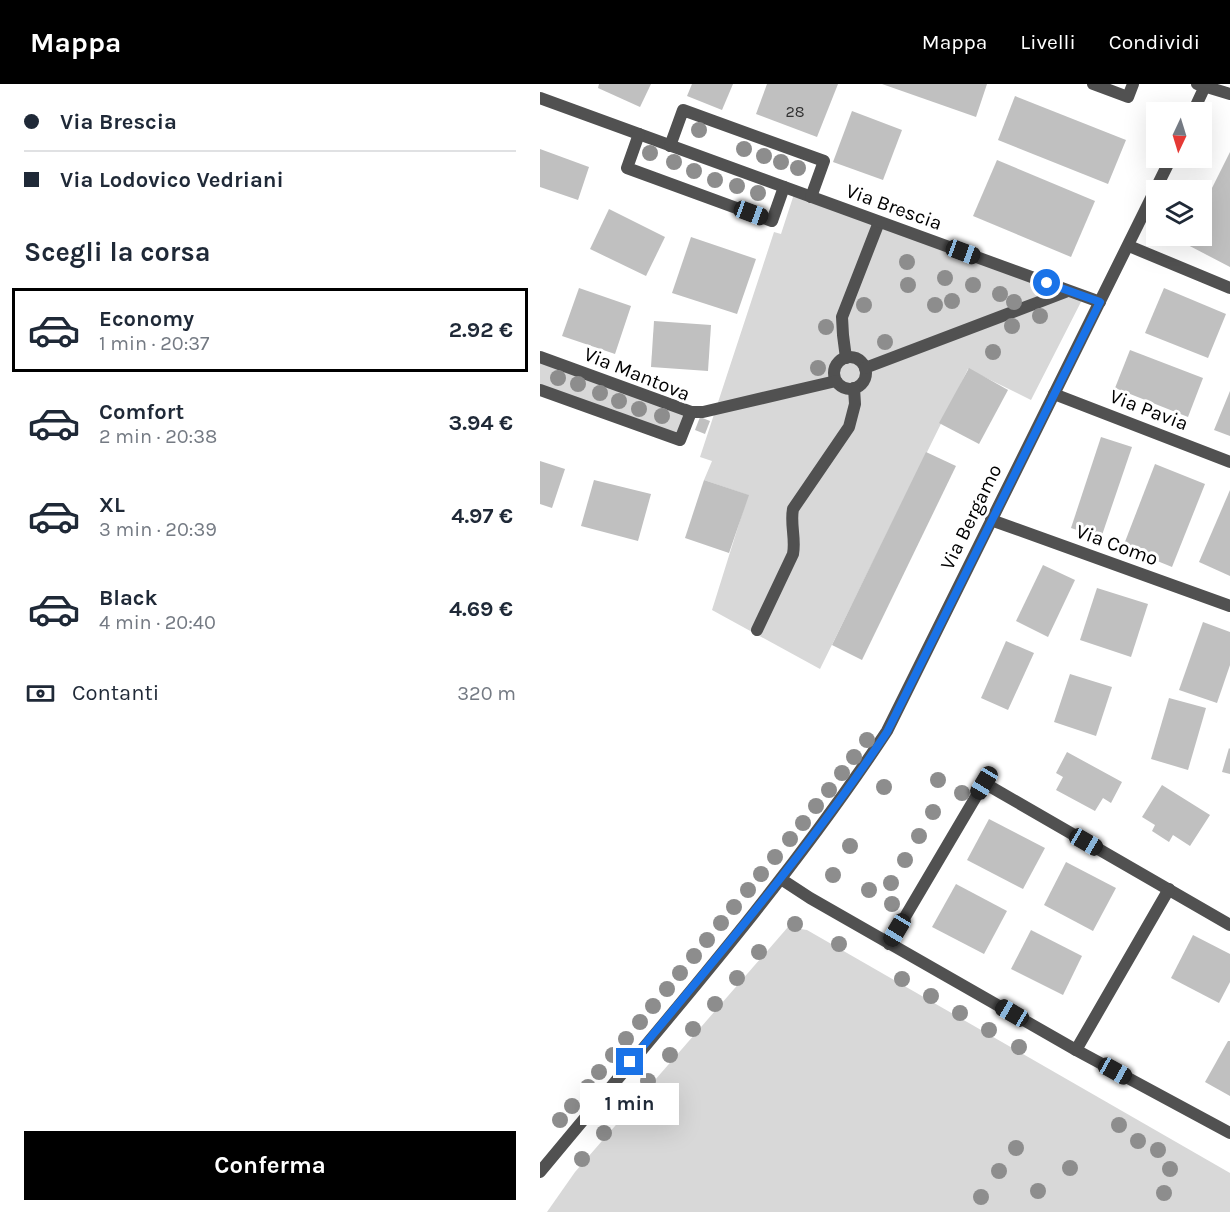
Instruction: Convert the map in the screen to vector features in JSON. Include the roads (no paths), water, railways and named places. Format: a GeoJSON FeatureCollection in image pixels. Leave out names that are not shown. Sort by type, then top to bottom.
{"type":"FeatureCollection","features":[{"type":"Feature","properties":{"kind":"street"},"geometry":{"type":"LineString","coordinates":[[1093,84],[1128,97],[1133,84]]}},
{"type":"Feature","properties":{"kind":"street"},"geometry":{"type":"LineString","coordinates":[[1197,102],[1203,85],[1230,94]]}},
{"type":"Feature","properties":{"kind":"street","name":"Via Brescia"},"geometry":{"type":"LineString","coordinates":[[540,98],[1100,302]]}},
{"type":"Feature","properties":{"kind":"street"},"geometry":{"type":"LineString","coordinates":[[670,146],[683,110],[802,153],[824,161],[811,197]]}},
{"type":"Feature","properties":{"kind":"street"},"geometry":{"type":"LineString","coordinates":[[639,134],[627,168],[772,221],[784,187]]}},
{"type":"Feature","properties":{"kind":"street","name":"Via Bergamo"},"geometry":{"type":"LineString","coordinates":[[540,1172],[781,879],[852,785],[887,732],[1166,168]]}},
{"type":"Feature","properties":{"kind":"street"},"geometry":{"type":"LineString","coordinates":[[846,358],[842,317],[879,222]]}},
{"type":"Feature","properties":{"kind":"street"},"geometry":{"type":"LineString","coordinates":[[1129,246],[1230,288]]}},
{"type":"Feature","properties":{"kind":"street"},"geometry":{"type":"LineString","coordinates":[[865,368],[1068,291]]}},
{"type":"Feature","properties":{"kind":"street"},"geometry":{"type":"LineString","coordinates":[[846,358],[856,359],[865,368],[865,380],[858,387],[849,389],[839,385],[836,381],[834,376],[836,367],[841,360],[846,358]]}},
{"type":"Feature","properties":{"kind":"street","name":"Via Mantova"},"geometry":{"type":"LineString","coordinates":[[540,359],[691,412],[680,440],[540,390]]}},
{"type":"Feature","properties":{"kind":"street"},"geometry":{"type":"LineString","coordinates":[[691,412],[703,412],[836,381]]}},
{"type":"Feature","properties":{"kind":"street"},"geometry":{"type":"LineString","coordinates":[[757,630],[793,554],[795,545],[791,519],[793,509],[849,426],[855,404],[854,388]]}},
{"type":"Feature","properties":{"kind":"street","name":"Via Pavia"},"geometry":{"type":"LineString","coordinates":[[1054,394],[1230,462]]}},
{"type":"Feature","properties":{"kind":"street","name":"Via Como"},"geometry":{"type":"LineString","coordinates":[[991,520],[1230,606]]}},
{"type":"Feature","properties":{"kind":"street"},"geometry":{"type":"LineString","coordinates":[[889,944],[984,783],[1230,925]]}},
{"type":"Feature","properties":{"kind":"street"},"geometry":{"type":"LineString","coordinates":[[781,879],[889,944],[1076,1050],[1230,1133]]}},
{"type":"Feature","properties":{"kind":"street"},"geometry":{"type":"LineString","coordinates":[[1076,1050],[1169,889]]}}]}
